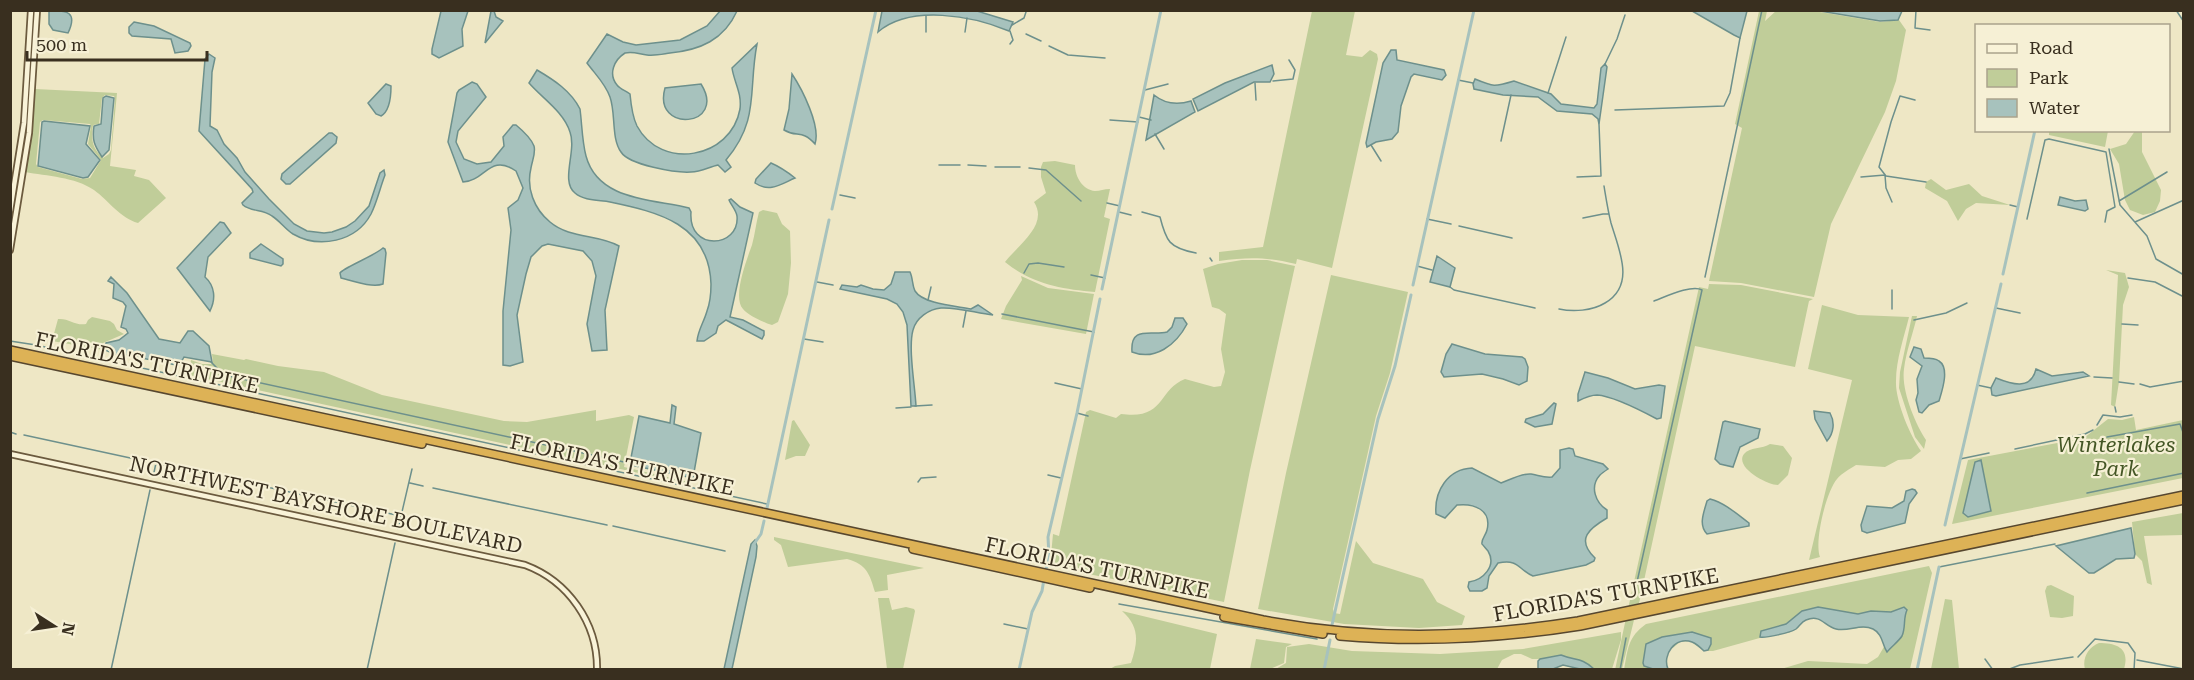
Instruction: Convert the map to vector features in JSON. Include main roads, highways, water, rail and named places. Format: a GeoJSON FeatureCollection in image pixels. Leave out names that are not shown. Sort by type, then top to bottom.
{"type":"FeatureCollection","features":[{"type":"Feature","properties":{"kind":"highway","name":"FLORIDA'S TURNPIKE"},"geometry":{"type":"LineString","coordinates":[[10,350],[1263,625],[1371,639],[1493,638],[1580,626],[2184,500]]}},
{"type":"Feature","properties":{"kind":"highway","name":"FLORIDA'S TURNPIKE"},"geometry":{"type":"LineString","coordinates":[[10,356],[1033,573]]}},
{"type":"Feature","properties":{"kind":"highway","name":"FLORIDA'S TURNPIKE"},"geometry":{"type":"LineString","coordinates":[[1055,578],[1294,626],[1381,634],[1473,634],[1531,629],[1590,619],[2184,495]]}},
{"type":"Feature","properties":{"kind":"main road"},"geometry":{"type":"LineString","coordinates":[[10,211],[19,166],[27,87],[31,10]]}},
{"type":"Feature","properties":{"kind":"main road"},"geometry":{"type":"LineString","coordinates":[[10,250],[23,180],[30,123],[37,10]]}},
{"type":"Feature","properties":{"kind":"main road"},"geometry":{"type":"LineString","coordinates":[[29,57],[33,84]]}},
{"type":"Feature","properties":{"kind":"main road"},"geometry":{"type":"LineString","coordinates":[[27,87],[31,93],[30,123]]}},
{"type":"Feature","properties":{"kind":"main road","name":"NORTHWEST BAYSHORE BOULEVARD"},"geometry":{"type":"LineString","coordinates":[[10,453],[525,565],[551,579],[576,603],[591,632],[597,669]]}},
{"type":"Feature","properties":{"kind":"water"},"geometry":{"type":"Polygon","coordinates":[[[49,11],[69,14],[72,21],[68,33],[53,30],[49,24],[49,11]]]}},
{"type":"Feature","properties":{"kind":"water"},"geometry":{"type":"Polygon","coordinates":[[[441,11],[468,11],[462,29],[463,46],[439,58],[432,54],[432,49],[441,11]]]}},
{"type":"Feature","properties":{"kind":"water"},"geometry":{"type":"Polygon","coordinates":[[[491,11],[494,11],[496,17],[503,21],[485,43],[491,11]]]}},
{"type":"Feature","properties":{"kind":"water"},"geometry":{"type":"Polygon","coordinates":[[[720,11],[737,11],[732,21],[710,42],[681,52],[659,55],[625,53],[615,63],[613,76],[618,86],[630,94],[635,122],[648,140],[662,149],[678,154],[694,153],[710,148],[723,139],[734,126],[740,103],[732,68],[757,44],[751,104],[744,131],[726,160],[731,167],[725,172],[718,165],[695,172],[684,172],[653,167],[626,157],[616,140],[613,111],[608,92],[587,63],[607,34],[623,42],[636,45],[680,40],[707,26],[720,11]]]}},
{"type":"Feature","properties":{"kind":"water"},"geometry":{"type":"Polygon","coordinates":[[[882,11],[977,11],[1013,22],[1009,31],[960,17],[924,15],[892,23],[878,32],[882,11]]]}},
{"type":"Feature","properties":{"kind":"water"},"geometry":{"type":"Polygon","coordinates":[[[1692,11],[1747,11],[1740,38],[1734,35],[1692,11]]]}},
{"type":"Feature","properties":{"kind":"water"},"geometry":{"type":"Polygon","coordinates":[[[1820,11],[1902,11],[1898,20],[1880,21],[1820,11]]]}},
{"type":"Feature","properties":{"kind":"water"},"geometry":{"type":"Polygon","coordinates":[[[134,22],[154,26],[190,43],[191,46],[188,51],[175,53],[171,39],[132,36],[129,33],[129,27],[134,22]]]}},
{"type":"Feature","properties":{"kind":"water"},"geometry":{"type":"Polygon","coordinates":[[[1391,50],[1396,50],[1397,60],[1444,70],[1446,75],[1442,80],[1414,74],[1401,106],[1398,132],[1392,139],[1376,142],[1367,147],[1383,63],[1391,50]]]}},
{"type":"Feature","properties":{"kind":"water"},"geometry":{"type":"Polygon","coordinates":[[[209,54],[215,58],[212,72],[210,126],[217,130],[224,144],[237,158],[245,172],[294,224],[307,231],[324,233],[346,227],[369,206],[380,173],[384,170],[385,175],[371,214],[356,231],[347,237],[325,242],[303,239],[287,230],[265,212],[243,205],[242,203],[253,192],[252,189],[199,131],[205,59],[209,54]]]}},
{"type":"Feature","properties":{"kind":"water"},"geometry":{"type":"Polygon","coordinates":[[[1605,64],[1607,67],[1599,124],[1598,119],[1592,114],[1557,111],[1538,97],[1503,95],[1474,89],[1473,84],[1475,79],[1494,85],[1514,81],[1551,94],[1561,104],[1594,108],[1597,104],[1601,68],[1605,64]]]}},
{"type":"Feature","properties":{"kind":"water"},"geometry":{"type":"Polygon","coordinates":[[[1272,65],[1274,74],[1270,82],[1254,82],[1198,111],[1193,99],[1225,83],[1272,65]]]}},
{"type":"Feature","properties":{"kind":"water"},"geometry":{"type":"Polygon","coordinates":[[[537,70],[562,86],[580,109],[586,156],[592,171],[614,190],[629,196],[689,208],[692,225],[697,234],[714,241],[731,234],[736,227],[737,216],[729,200],[731,199],[740,207],[753,213],[730,317],[743,320],[764,331],[762,339],[726,320],[718,326],[716,333],[704,341],[697,341],[708,308],[711,287],[708,264],[701,247],[691,234],[678,224],[663,217],[628,206],[587,199],[575,193],[569,181],[572,148],[570,132],[558,112],[529,83],[537,70]]]}},
{"type":"Feature","properties":{"kind":"water"},"geometry":{"type":"Polygon","coordinates":[[[792,74],[813,118],[815,144],[803,135],[784,130],[789,109],[792,74]]]}},
{"type":"Feature","properties":{"kind":"water"},"geometry":{"type":"Polygon","coordinates":[[[472,82],[477,84],[486,97],[458,131],[456,142],[464,159],[477,164],[491,162],[504,146],[503,137],[513,125],[516,125],[529,137],[534,146],[530,183],[533,198],[544,217],[566,231],[619,246],[605,310],[607,350],[592,351],[587,324],[596,276],[592,261],[583,251],[548,244],[542,246],[531,257],[517,315],[523,362],[510,366],[503,365],[503,311],[511,230],[508,208],[518,200],[523,188],[516,171],[500,165],[488,169],[471,181],[463,182],[448,142],[457,93],[472,82]]]}},
{"type":"Feature","properties":{"kind":"water"},"geometry":{"type":"Polygon","coordinates":[[[386,84],[391,86],[390,99],[386,111],[381,116],[376,114],[368,103],[386,84]]]}},
{"type":"Feature","properties":{"kind":"water"},"geometry":{"type":"Polygon","coordinates":[[[701,84],[707,98],[705,109],[698,116],[688,119],[678,118],[669,113],[664,103],[665,88],[701,84]]]}},
{"type":"Feature","properties":{"kind":"water"},"geometry":{"type":"Polygon","coordinates":[[[1154,95],[1172,103],[1191,101],[1195,112],[1146,140],[1154,95]]]}},
{"type":"Feature","properties":{"kind":"water"},"geometry":{"type":"Polygon","coordinates":[[[106,96],[114,98],[109,150],[102,157],[94,142],[93,131],[94,126],[101,124],[103,98],[106,96]]]}},
{"type":"Feature","properties":{"kind":"water"},"geometry":{"type":"Polygon","coordinates":[[[42,122],[90,126],[86,144],[100,160],[88,177],[83,178],[38,166],[42,122]]]}},
{"type":"Feature","properties":{"kind":"water"},"geometry":{"type":"Polygon","coordinates":[[[329,133],[337,137],[336,143],[290,184],[286,184],[281,179],[282,174],[329,133]]]}},
{"type":"Feature","properties":{"kind":"water"},"geometry":{"type":"Polygon","coordinates":[[[771,163],[795,178],[771,187],[755,183],[771,163]]]}},
{"type":"Feature","properties":{"kind":"water"},"geometry":{"type":"Polygon","coordinates":[[[2060,197],[2075,201],[2086,200],[2088,209],[2085,211],[2058,205],[2060,197]]]}},
{"type":"Feature","properties":{"kind":"water"},"geometry":{"type":"Polygon","coordinates":[[[220,222],[224,223],[231,233],[208,257],[205,277],[211,284],[214,297],[210,311],[177,268],[220,222]]]}},
{"type":"Feature","properties":{"kind":"water"},"geometry":{"type":"Polygon","coordinates":[[[261,244],[283,259],[281,266],[250,258],[250,253],[261,244]]]}},
{"type":"Feature","properties":{"kind":"water"},"geometry":{"type":"Polygon","coordinates":[[[383,248],[386,253],[383,284],[368,285],[341,278],[342,271],[383,248]]]}},
{"type":"Feature","properties":{"kind":"water"},"geometry":{"type":"Polygon","coordinates":[[[1437,256],[1455,268],[1450,287],[1430,282],[1437,256]]]}},
{"type":"Feature","properties":{"kind":"water"},"geometry":{"type":"Polygon","coordinates":[[[895,272],[910,272],[915,291],[925,299],[971,309],[978,305],[993,315],[941,308],[928,312],[920,318],[913,330],[911,347],[916,406],[911,406],[907,325],[903,312],[897,304],[887,299],[840,289],[842,285],[857,287],[861,285],[884,290],[891,284],[895,272]]]}},
{"type":"Feature","properties":{"kind":"water"},"geometry":{"type":"Polygon","coordinates":[[[111,277],[127,293],[159,339],[180,343],[188,331],[193,331],[209,346],[212,362],[184,357],[180,364],[176,365],[122,354],[119,356],[105,350],[106,343],[119,340],[128,333],[121,327],[126,306],[123,302],[113,298],[114,284],[108,281],[111,277]]]}},
{"type":"Feature","properties":{"kind":"water"},"geometry":{"type":"Polygon","coordinates":[[[1175,318],[1183,318],[1187,324],[1171,344],[1157,353],[1132,352],[1134,338],[1143,333],[1167,332],[1172,327],[1175,318]]]}},
{"type":"Feature","properties":{"kind":"water"},"geometry":{"type":"Polygon","coordinates":[[[1452,344],[1485,354],[1522,357],[1528,367],[1527,381],[1519,385],[1482,374],[1444,377],[1441,372],[1446,354],[1452,344]]]}},
{"type":"Feature","properties":{"kind":"water"},"geometry":{"type":"Polygon","coordinates":[[[1914,347],[1921,349],[1924,358],[1939,361],[1945,374],[1939,401],[1929,405],[1922,413],[1919,412],[1916,400],[1917,379],[1922,366],[1910,357],[1914,347]]]}},
{"type":"Feature","properties":{"kind":"water"},"geometry":{"type":"Polygon","coordinates":[[[2036,369],[2052,376],[2083,372],[2089,376],[1992,395],[1991,388],[1996,378],[2014,384],[2025,383],[2030,381],[2036,369]]]}},
{"type":"Feature","properties":{"kind":"water"},"geometry":{"type":"Polygon","coordinates":[[[1585,372],[1635,389],[1665,386],[1661,418],[1657,419],[1627,404],[1604,396],[1597,395],[1578,401],[1585,372]]]}},
{"type":"Feature","properties":{"kind":"water"},"geometry":{"type":"Polygon","coordinates":[[[1554,403],[1556,404],[1552,424],[1535,427],[1525,422],[1526,419],[1543,414],[1554,403]]]}},
{"type":"Feature","properties":{"kind":"water"},"geometry":{"type":"Polygon","coordinates":[[[672,405],[676,407],[674,424],[701,433],[693,478],[630,463],[639,416],[670,423],[672,405]]]}},
{"type":"Feature","properties":{"kind":"water"},"geometry":{"type":"Polygon","coordinates":[[[1814,411],[1830,413],[1832,416],[1832,431],[1827,441],[1815,419],[1814,411]]]}},
{"type":"Feature","properties":{"kind":"water"},"geometry":{"type":"Polygon","coordinates":[[[1725,421],[1760,429],[1758,438],[1740,447],[1733,467],[1720,464],[1715,459],[1725,421]]]}},
{"type":"Feature","properties":{"kind":"water"},"geometry":{"type":"Polygon","coordinates":[[[1573,449],[1575,456],[1603,464],[1608,469],[1597,480],[1594,490],[1597,499],[1607,510],[1607,518],[1590,530],[1586,540],[1589,551],[1595,558],[1594,561],[1586,565],[1533,576],[1510,562],[1498,563],[1489,576],[1487,588],[1482,591],[1470,591],[1469,582],[1484,575],[1490,567],[1488,551],[1482,544],[1487,530],[1487,517],[1480,509],[1470,505],[1457,505],[1445,518],[1436,514],[1437,497],[1444,483],[1456,472],[1472,468],[1501,483],[1527,474],[1552,477],[1560,468],[1560,450],[1573,449]]]}},
{"type":"Feature","properties":{"kind":"water"},"geometry":{"type":"Polygon","coordinates":[[[1981,460],[1991,511],[1968,517],[1963,513],[1975,462],[1981,460]]]}},
{"type":"Feature","properties":{"kind":"water"},"geometry":{"type":"Polygon","coordinates":[[[1912,489],[1917,493],[1909,504],[1905,523],[1867,533],[1862,531],[1861,525],[1867,506],[1892,508],[1904,501],[1906,491],[1912,489]]]}},
{"type":"Feature","properties":{"kind":"water"},"geometry":{"type":"Polygon","coordinates":[[[1710,499],[1731,509],[1749,523],[1749,526],[1707,534],[1702,518],[1707,501],[1710,499]]]}},
{"type":"Feature","properties":{"kind":"water"},"geometry":{"type":"Polygon","coordinates":[[[2131,528],[2134,558],[2116,559],[2094,573],[2089,573],[2056,546],[2131,528]]]}},
{"type":"Feature","properties":{"kind":"water"},"geometry":{"type":"Polygon","coordinates":[[[755,540],[756,557],[732,669],[724,669],[751,544],[755,540]]]}},
{"type":"Feature","properties":{"kind":"water"},"geometry":{"type":"Polygon","coordinates":[[[1818,607],[1858,614],[1871,611],[1891,612],[1904,607],[1907,610],[1902,636],[1887,652],[1881,637],[1873,629],[1864,627],[1836,629],[1815,618],[1804,621],[1789,632],[1760,637],[1761,631],[1786,624],[1802,611],[1818,607]]]}},
{"type":"Feature","properties":{"kind":"water"},"geometry":{"type":"Polygon","coordinates":[[[1692,632],[1711,638],[1708,650],[1704,651],[1692,642],[1680,642],[1675,644],[1668,653],[1668,669],[1653,669],[1644,666],[1646,644],[1662,637],[1692,632]]]}},
{"type":"Feature","properties":{"kind":"water"},"geometry":{"type":"Polygon","coordinates":[[[1561,655],[1582,661],[1594,669],[1563,665],[1553,669],[1538,669],[1540,659],[1561,655]]]}},
{"type":"Feature","properties":{"kind":"waterway"},"geometry":{"type":"LineString","coordinates":[[832,209],[876,10]]}},
{"type":"Feature","properties":{"kind":"waterway"},"geometry":{"type":"LineString","coordinates":[[1102,289],[1161,10]]}},
{"type":"Feature","properties":{"kind":"waterway"},"geometry":{"type":"LineString","coordinates":[[1413,285],[1474,10]]}},
{"type":"Feature","properties":{"kind":"waterway"},"geometry":{"type":"LineString","coordinates":[[1705,277],[1762,10]]}},
{"type":"Feature","properties":{"kind":"waterway"},"geometry":{"type":"LineString","coordinates":[[1916,10],[1915,28],[1930,30]]}},
{"type":"Feature","properties":{"kind":"waterway"},"geometry":{"type":"LineString","coordinates":[[2176,10],[2184,22]]}},
{"type":"Feature","properties":{"kind":"waterway"},"geometry":{"type":"LineString","coordinates":[[1012,25],[1024,18],[1026,12]]}},
{"type":"Feature","properties":{"kind":"waterway"},"geometry":{"type":"LineString","coordinates":[[1605,64],[1625,15]]}},
{"type":"Feature","properties":{"kind":"waterway"},"geometry":{"type":"LineString","coordinates":[[926,16],[926,32]]}},
{"type":"Feature","properties":{"kind":"waterway"},"geometry":{"type":"LineString","coordinates":[[965,32],[967,18]]}},
{"type":"Feature","properties":{"kind":"waterway"},"geometry":{"type":"LineString","coordinates":[[1010,31],[1013,40],[1010,44]]}},
{"type":"Feature","properties":{"kind":"waterway"},"geometry":{"type":"LineString","coordinates":[[1026,34],[1041,41]]}},
{"type":"Feature","properties":{"kind":"waterway"},"geometry":{"type":"LineString","coordinates":[[1548,93],[1566,37]]}},
{"type":"Feature","properties":{"kind":"waterway"},"geometry":{"type":"LineString","coordinates":[[1615,110],[1724,106],[1730,93],[1740,38]]}},
{"type":"Feature","properties":{"kind":"waterway"},"geometry":{"type":"LineString","coordinates":[[1049,46],[1068,55],[1105,58]]}},
{"type":"Feature","properties":{"kind":"waterway"},"geometry":{"type":"LineString","coordinates":[[1273,81],[1293,79],[1295,70],[1289,60]]}},
{"type":"Feature","properties":{"kind":"waterway"},"geometry":{"type":"LineString","coordinates":[[1458,80],[1473,83]]}},
{"type":"Feature","properties":{"kind":"waterway"},"geometry":{"type":"LineString","coordinates":[[1255,83],[1256,100]]}},
{"type":"Feature","properties":{"kind":"waterway"},"geometry":{"type":"LineString","coordinates":[[1145,90],[1168,84]]}},
{"type":"Feature","properties":{"kind":"waterway"},"geometry":{"type":"LineString","coordinates":[[1501,141],[1511,95]]}},
{"type":"Feature","properties":{"kind":"waterway"},"geometry":{"type":"LineString","coordinates":[[1915,100],[1900,96],[1879,167],[1886,176],[1926,182]]}},
{"type":"Feature","properties":{"kind":"waterway"},"geometry":{"type":"LineString","coordinates":[[1139,117],[1151,120]]}},
{"type":"Feature","properties":{"kind":"waterway"},"geometry":{"type":"LineString","coordinates":[[1110,120],[1138,122]]}},
{"type":"Feature","properties":{"kind":"waterway"},"geometry":{"type":"LineString","coordinates":[[1577,177],[1601,176],[1599,124]]}},
{"type":"Feature","properties":{"kind":"waterway"},"geometry":{"type":"LineString","coordinates":[[2003,274],[2035,132]]}},
{"type":"Feature","properties":{"kind":"waterway"},"geometry":{"type":"LineString","coordinates":[[1155,134],[1164,149]]}},
{"type":"Feature","properties":{"kind":"waterway"},"geometry":{"type":"LineString","coordinates":[[2027,219],[2045,140],[2049,139],[2106,152],[2115,207],[2107,211],[2105,222]]}},
{"type":"Feature","properties":{"kind":"waterway"},"geometry":{"type":"LineString","coordinates":[[1371,145],[1381,161]]}},
{"type":"Feature","properties":{"kind":"waterway"},"geometry":{"type":"LineString","coordinates":[[2109,149],[2120,205],[2147,236],[2156,259],[2184,275]]}},
{"type":"Feature","properties":{"kind":"waterway"},"geometry":{"type":"LineString","coordinates":[[939,165],[960,165]]}},
{"type":"Feature","properties":{"kind":"waterway"},"geometry":{"type":"LineString","coordinates":[[968,165],[986,166]]}},
{"type":"Feature","properties":{"kind":"waterway"},"geometry":{"type":"LineString","coordinates":[[995,167],[1020,167]]}},
{"type":"Feature","properties":{"kind":"waterway"},"geometry":{"type":"LineString","coordinates":[[1029,168],[1046,170],[1081,201]]}},
{"type":"Feature","properties":{"kind":"waterway"},"geometry":{"type":"LineString","coordinates":[[2119,201],[2167,172]]}},
{"type":"Feature","properties":{"kind":"waterway"},"geometry":{"type":"LineString","coordinates":[[1861,177],[1885,175],[1886,188],[1892,202]]}},
{"type":"Feature","properties":{"kind":"waterway"},"geometry":{"type":"LineString","coordinates":[[1559,309],[1576,311],[1594,308],[1614,296],[1620,287],[1623,266],[1604,186]]}},
{"type":"Feature","properties":{"kind":"waterway"},"geometry":{"type":"LineString","coordinates":[[840,195],[855,198]]}},
{"type":"Feature","properties":{"kind":"waterway"},"geometry":{"type":"LineString","coordinates":[[2135,222],[2184,200]]}},
{"type":"Feature","properties":{"kind":"waterway"},"geometry":{"type":"LineString","coordinates":[[1107,203],[1120,206]]}},
{"type":"Feature","properties":{"kind":"waterway"},"geometry":{"type":"LineString","coordinates":[[2010,205],[2018,207]]}},
{"type":"Feature","properties":{"kind":"waterway"},"geometry":{"type":"LineString","coordinates":[[1119,212],[1131,215]]}},
{"type":"Feature","properties":{"kind":"waterway"},"geometry":{"type":"LineString","coordinates":[[1142,212],[1160,217],[1164,232],[1174,246],[1196,253]]}},
{"type":"Feature","properties":{"kind":"waterway"},"geometry":{"type":"LineString","coordinates":[[1583,218],[1608,214]]}},
{"type":"Feature","properties":{"kind":"waterway"},"geometry":{"type":"LineString","coordinates":[[1427,219],[1451,224]]}},
{"type":"Feature","properties":{"kind":"waterway"},"geometry":{"type":"LineString","coordinates":[[767,508],[829,220]]}},
{"type":"Feature","properties":{"kind":"waterway"},"geometry":{"type":"LineString","coordinates":[[1459,226],[1512,238]]}},
{"type":"Feature","properties":{"kind":"waterway"},"geometry":{"type":"LineString","coordinates":[[1024,273],[1029,264],[1064,267]]}},
{"type":"Feature","properties":{"kind":"waterway"},"geometry":{"type":"LineString","coordinates":[[1417,266],[1432,270]]}},
{"type":"Feature","properties":{"kind":"waterway"},"geometry":{"type":"LineString","coordinates":[[1091,275],[1105,278]]}},
{"type":"Feature","properties":{"kind":"waterway"},"geometry":{"type":"LineString","coordinates":[[2128,278],[2155,282],[2184,297]]}},
{"type":"Feature","properties":{"kind":"waterway"},"geometry":{"type":"LineString","coordinates":[[817,282],[833,285]]}},
{"type":"Feature","properties":{"kind":"waterway"},"geometry":{"type":"LineString","coordinates":[[1945,525],[2001,284]]}},
{"type":"Feature","properties":{"kind":"waterway"},"geometry":{"type":"LineString","coordinates":[[928,300],[931,287]]}},
{"type":"Feature","properties":{"kind":"waterway"},"geometry":{"type":"LineString","coordinates":[[1450,287],[1454,290],[1535,308]]}},
{"type":"Feature","properties":{"kind":"waterway"},"geometry":{"type":"LineString","coordinates":[[1635,591],[1702,290],[1685,290],[1654,301]]}},
{"type":"Feature","properties":{"kind":"waterway"},"geometry":{"type":"LineString","coordinates":[[1892,290],[1892,309]]}},
{"type":"Feature","properties":{"kind":"waterway"},"geometry":{"type":"LineString","coordinates":[[1332,625],[1378,419],[1395,366],[1411,295]]}},
{"type":"Feature","properties":{"kind":"waterway"},"geometry":{"type":"LineString","coordinates":[[1045,573],[1049,557],[1048,537],[1077,413],[1100,299]]}},
{"type":"Feature","properties":{"kind":"waterway"},"geometry":{"type":"LineString","coordinates":[[1914,320],[1946,313],[1967,303]]}},
{"type":"Feature","properties":{"kind":"waterway"},"geometry":{"type":"LineString","coordinates":[[1996,308],[2020,313]]}},
{"type":"Feature","properties":{"kind":"waterway"},"geometry":{"type":"LineString","coordinates":[[963,327],[966,311]]}},
{"type":"Feature","properties":{"kind":"waterway"},"geometry":{"type":"LineString","coordinates":[[1002,314],[1094,332]]}},
{"type":"Feature","properties":{"kind":"waterway"},"geometry":{"type":"LineString","coordinates":[[2122,324],[2138,325]]}},
{"type":"Feature","properties":{"kind":"waterway"},"geometry":{"type":"LineString","coordinates":[[804,339],[823,342]]}},
{"type":"Feature","properties":{"kind":"waterway"},"geometry":{"type":"LineString","coordinates":[[10,341],[767,504]]}},
{"type":"Feature","properties":{"kind":"waterway"},"geometry":{"type":"LineString","coordinates":[[211,362],[224,375],[624,462]]}},
{"type":"Feature","properties":{"kind":"waterway"},"geometry":{"type":"LineString","coordinates":[[2094,377],[2112,378]]}},
{"type":"Feature","properties":{"kind":"waterway"},"geometry":{"type":"LineString","coordinates":[[2140,384],[2150,387],[2184,381]]}},
{"type":"Feature","properties":{"kind":"waterway"},"geometry":{"type":"LineString","coordinates":[[2119,382],[2134,384]]}},
{"type":"Feature","properties":{"kind":"waterway"},"geometry":{"type":"LineString","coordinates":[[1055,383],[1082,389]]}},
{"type":"Feature","properties":{"kind":"waterway"},"geometry":{"type":"LineString","coordinates":[[1977,385],[1991,388]]}},
{"type":"Feature","properties":{"kind":"waterway"},"geometry":{"type":"LineString","coordinates":[[915,406],[932,405]]}},
{"type":"Feature","properties":{"kind":"waterway"},"geometry":{"type":"LineString","coordinates":[[896,408],[911,407]]}},
{"type":"Feature","properties":{"kind":"waterway"},"geometry":{"type":"LineString","coordinates":[[2115,407],[2116,412]]}},
{"type":"Feature","properties":{"kind":"waterway"},"geometry":{"type":"LineString","coordinates":[[1077,413],[1088,416]]}},
{"type":"Feature","properties":{"kind":"waterway"},"geometry":{"type":"LineString","coordinates":[[2097,425],[2103,415],[2120,417],[2132,415]]}},
{"type":"Feature","properties":{"kind":"waterway"},"geometry":{"type":"LineString","coordinates":[[2107,437],[2180,424],[2184,435]]}},
{"type":"Feature","properties":{"kind":"waterway"},"geometry":{"type":"LineString","coordinates":[[2015,449],[2085,434],[2093,430]]}},
{"type":"Feature","properties":{"kind":"waterway"},"geometry":{"type":"LineString","coordinates":[[10,432],[16,434]]}},
{"type":"Feature","properties":{"kind":"waterway"},"geometry":{"type":"LineString","coordinates":[[24,435],[172,467]]}},
{"type":"Feature","properties":{"kind":"waterway"},"geometry":{"type":"LineString","coordinates":[[1960,459],[1989,453]]}},
{"type":"Feature","properties":{"kind":"waterway"},"geometry":{"type":"LineString","coordinates":[[153,477],[156,463]]}},
{"type":"Feature","properties":{"kind":"waterway"},"geometry":{"type":"LineString","coordinates":[[180,468],[377,511]]}},
{"type":"Feature","properties":{"kind":"waterway"},"geometry":{"type":"LineString","coordinates":[[398,529],[412,469]]}},
{"type":"Feature","properties":{"kind":"waterway"},"geometry":{"type":"LineString","coordinates":[[2087,493],[2184,473]]}},
{"type":"Feature","properties":{"kind":"waterway"},"geometry":{"type":"LineString","coordinates":[[1048,475],[1061,478]]}},
{"type":"Feature","properties":{"kind":"waterway"},"geometry":{"type":"LineString","coordinates":[[918,482],[921,478],[936,477]]}},
{"type":"Feature","properties":{"kind":"waterway"},"geometry":{"type":"LineString","coordinates":[[410,483],[423,486]]}},
{"type":"Feature","properties":{"kind":"waterway"},"geometry":{"type":"LineString","coordinates":[[433,488],[607,525]]}},
{"type":"Feature","properties":{"kind":"waterway"},"geometry":{"type":"LineString","coordinates":[[111,670],[150,490]]}},
{"type":"Feature","properties":{"kind":"waterway"},"geometry":{"type":"LineString","coordinates":[[387,513],[401,516]]}},
{"type":"Feature","properties":{"kind":"waterway"},"geometry":{"type":"LineString","coordinates":[[754,544],[761,534],[764,521]]}},
{"type":"Feature","properties":{"kind":"waterway"},"geometry":{"type":"LineString","coordinates":[[613,526],[725,551]]}},
{"type":"Feature","properties":{"kind":"waterway"},"geometry":{"type":"LineString","coordinates":[[367,670],[395,543]]}},
{"type":"Feature","properties":{"kind":"waterway"},"geometry":{"type":"LineString","coordinates":[[1939,567],[2055,544]]}},
{"type":"Feature","properties":{"kind":"waterway"},"geometry":{"type":"LineString","coordinates":[[1917,670],[1939,567]]}},
{"type":"Feature","properties":{"kind":"waterway"},"geometry":{"type":"LineString","coordinates":[[1019,670],[1032,612],[1042,591],[1044,579]]}},
{"type":"Feature","properties":{"kind":"waterway"},"geometry":{"type":"LineString","coordinates":[[1119,604],[1317,639]]}},
{"type":"Feature","properties":{"kind":"waterway"},"geometry":{"type":"LineString","coordinates":[[1004,624],[1028,629]]}},
{"type":"Feature","properties":{"kind":"waterway"},"geometry":{"type":"LineString","coordinates":[[1620,670],[1626,638]]}},
{"type":"Feature","properties":{"kind":"waterway"},"geometry":{"type":"LineString","coordinates":[[2078,657],[2095,639],[2128,643],[2135,653],[2134,670]]}},
{"type":"Feature","properties":{"kind":"waterway"},"geometry":{"type":"LineString","coordinates":[[1324,670],[1330,640]]}},
{"type":"Feature","properties":{"kind":"waterway"},"geometry":{"type":"LineString","coordinates":[[2007,670],[2020,665],[2073,657]]}},
{"type":"Feature","properties":{"kind":"waterway"},"geometry":{"type":"LineString","coordinates":[[1985,659],[1993,670]]}},
{"type":"Feature","properties":{"kind":"waterway"},"geometry":{"type":"LineString","coordinates":[[2137,660],[2184,669]]}},
{"type":"Feature","properties":{"kind":"park label","name":"Winterlakes Park"},"geometry":{"type":"Point","coordinates":[2116,457]}}]}
